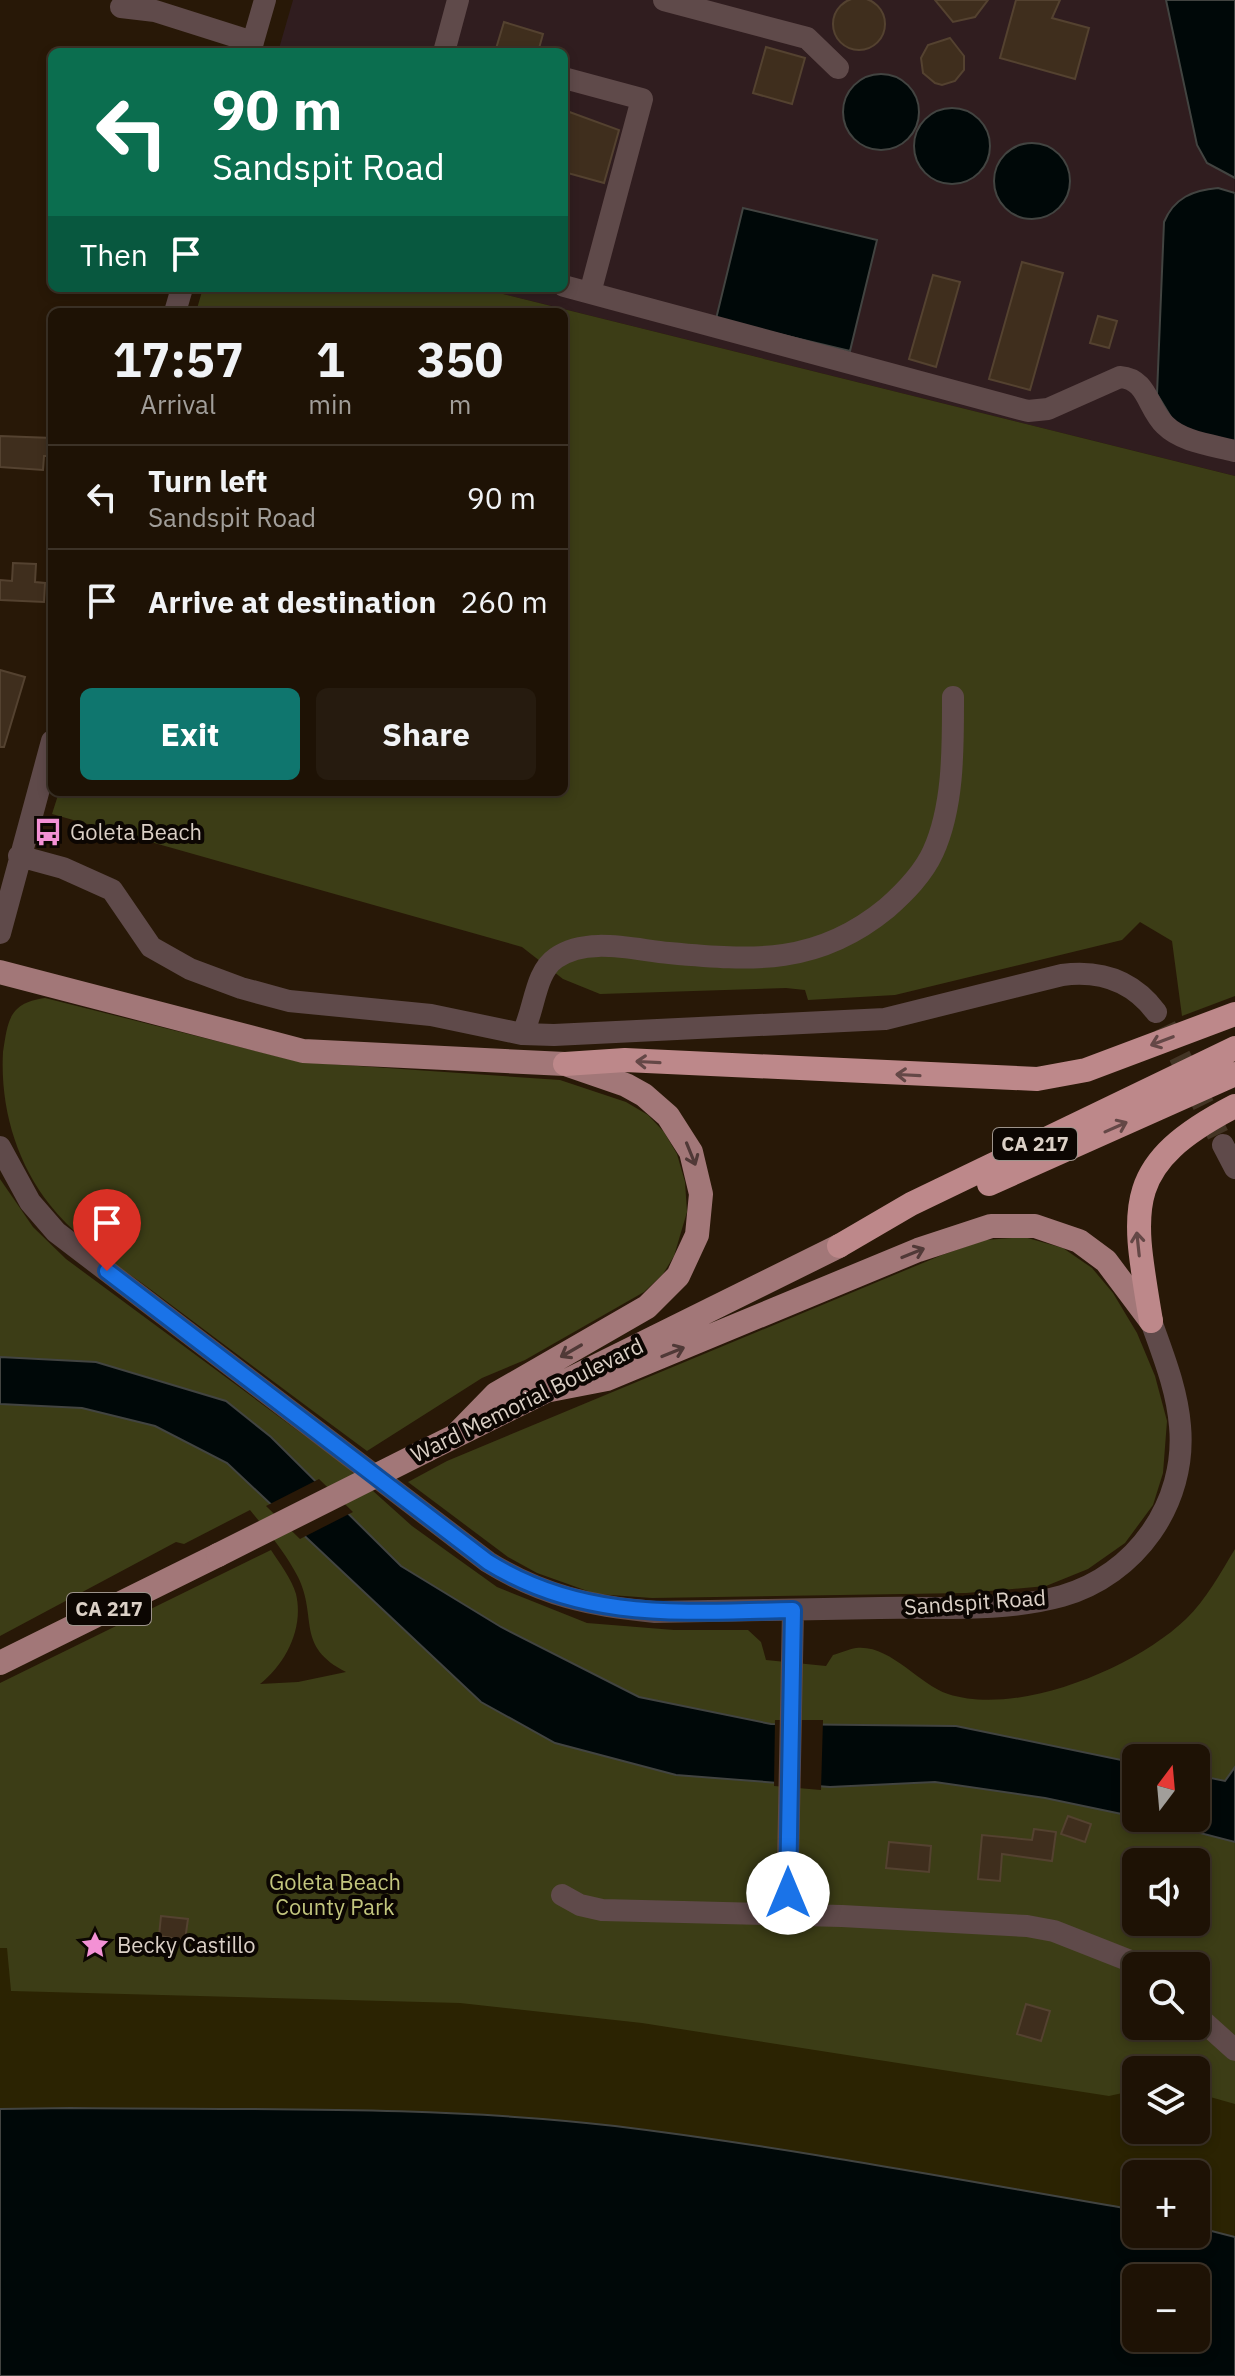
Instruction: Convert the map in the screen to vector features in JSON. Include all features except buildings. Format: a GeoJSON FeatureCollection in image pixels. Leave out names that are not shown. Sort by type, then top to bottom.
{"type":"FeatureCollection","features":[{"type":"Feature","properties":{"kind":"highway"},"geometry":{"type":"LineString","coordinates":[[565,1064],[625,1060],[1037,1079],[1086,1070],[1235,1014]]}},
{"type":"Feature","properties":{"kind":"highway","name":"Ward Memorial Boulevard"},"geometry":{"type":"LineString","coordinates":[[839,1246],[911,1204],[1235,1048]]}},
{"type":"Feature","properties":{"kind":"highway","name":"Ward Memorial Boulevard"},"geometry":{"type":"LineString","coordinates":[[839,1246],[925,1213],[1235,1074]]}},
{"type":"Feature","properties":{"kind":"highway"},"geometry":{"type":"LineString","coordinates":[[1151,1321],[1137,1236],[1137,1213],[1143,1188],[1155,1165],[1175,1143],[1203,1122],[1235,1106]]}},
{"type":"Feature","properties":{"kind":"main road"},"geometry":{"type":"LineString","coordinates":[[0,972],[303,1051],[565,1064],[626,1085],[644,1095],[668,1116],[685,1139],[696,1169],[701,1207],[697,1235],[678,1276],[659,1297],[633,1316],[496,1394],[457,1434]]}},
{"type":"Feature","properties":{"kind":"main road"},"geometry":{"type":"LineString","coordinates":[[545,1391],[607,1379],[918,1250],[991,1226],[1035,1226],[1079,1241],[1113,1269],[1151,1321]]}},
{"type":"Feature","properties":{"kind":"main road","name":"Ward Memorial Boulevard"},"geometry":{"type":"LineString","coordinates":[[0,1663],[839,1246]]}},
{"type":"Feature","properties":{"kind":"street"},"geometry":{"type":"LineString","coordinates":[[121,7],[155,11],[251,47],[265,0]]}},
{"type":"Feature","properties":{"kind":"street"},"geometry":{"type":"LineString","coordinates":[[445,48],[458,0]]}},
{"type":"Feature","properties":{"kind":"street"},"geometry":{"type":"LineString","coordinates":[[664,0],[807,38],[838,68]]}},
{"type":"Feature","properties":{"kind":"street"},"geometry":{"type":"LineString","coordinates":[[568,79],[642,99],[590,293]]}},
{"type":"Feature","properties":{"kind":"street"},"geometry":{"type":"LineString","coordinates":[[568,287],[1028,411],[1048,409],[1120,377],[1129,378],[1143,387],[1151,408],[1165,426],[1181,437],[1235,451]]}},
{"type":"Feature","properties":{"kind":"street"},"geometry":{"type":"LineString","coordinates":[[522,1034],[546,969],[565,953],[583,947],[714,956],[782,955],[839,941],[875,917],[910,886],[933,852],[940,831],[950,772],[953,697]]}},
{"type":"Feature","properties":{"kind":"street"},"geometry":{"type":"LineString","coordinates":[[0,933],[48,755]]}},
{"type":"Feature","properties":{"kind":"street"},"geometry":{"type":"LineString","coordinates":[[19,856],[63,868],[112,890],[151,947],[167,959],[215,980],[289,1001],[431,1015],[522,1034],[885,1019],[1062,975],[1089,972],[1110,976],[1130,987],[1156,1012]]}},
{"type":"Feature","properties":{"kind":"street"},"geometry":{"type":"LineString","coordinates":[[1223,1145],[1235,1168]]}},
{"type":"Feature","properties":{"kind":"street","name":"Sandspit Road"},"geometry":{"type":"LineString","coordinates":[[0,1147],[30,1202],[56,1232],[488,1562],[520,1582],[571,1600],[606,1607],[655,1612],[1022,1603],[1080,1590],[1122,1565],[1158,1522],[1171,1494],[1180,1461],[1177,1406],[1151,1321]]}},
{"type":"Feature","properties":{"kind":"street"},"geometry":{"type":"LineString","coordinates":[[787,1914],[793,1610]]}},
{"type":"Feature","properties":{"kind":"street"},"geometry":{"type":"LineString","coordinates":[[562,1895],[580,1905],[602,1910],[787,1914],[1027,1926],[1054,1931],[1122,1958]]}},
{"type":"Feature","properties":{"kind":"street"},"geometry":{"type":"LineString","coordinates":[[1210,2028],[1235,2050]]}},
{"type":"Feature","properties":{"kind":"shaded area"},"geometry":{"type":"Polygon","coordinates":[[[293,0],[1235,0],[1235,476],[495,292],[568,292],[568,48],[279,48],[293,0]]]}},
{"type":"Feature","properties":{"kind":"shaded area"},"geometry":{"type":"Polygon","coordinates":[[[1166,0],[1235,0],[1235,178],[1207,163],[1197,145],[1166,0]]]}},
{"type":"Feature","properties":{"kind":"shaded area"},"geometry":{"type":"Polygon","coordinates":[[[881,74],[895,77],[908,85],[916,98],[919,112],[916,126],[908,139],[895,147],[881,150],[867,147],[854,139],[846,126],[843,112],[846,98],[854,85],[867,77],[881,74]]]}},
{"type":"Feature","properties":{"kind":"shaded area"},"geometry":{"type":"Polygon","coordinates":[[[952,108],[966,111],[979,119],[987,132],[990,146],[987,160],[979,173],[966,181],[952,184],[938,181],[925,173],[917,160],[914,146],[917,132],[925,119],[938,111],[952,108]]]}},
{"type":"Feature","properties":{"kind":"shaded area"},"geometry":{"type":"Polygon","coordinates":[[[1032,143],[1046,146],[1059,154],[1067,167],[1070,181],[1067,195],[1059,208],[1046,216],[1032,219],[1018,216],[1005,208],[997,195],[994,181],[997,167],[1005,154],[1018,146],[1032,143]]]}},
{"type":"Feature","properties":{"kind":"shaded area"},"geometry":{"type":"Polygon","coordinates":[[[1218,188],[1235,193],[1235,445],[1177,427],[1157,394],[1164,222],[1173,207],[1185,197],[1218,188]]]}},
{"type":"Feature","properties":{"kind":"shaded area"},"geometry":{"type":"Polygon","coordinates":[[[743,208],[877,240],[850,351],[716,319],[743,208]]]}},
{"type":"Feature","properties":{"kind":"shaded area"},"geometry":{"type":"Polygon","coordinates":[[[0,1357],[96,1362],[226,1401],[271,1437],[401,1566],[501,1627],[639,1697],[771,1724],[956,1726],[1122,1760],[1122,1814],[1045,1798],[935,1782],[830,1787],[676,1775],[555,1743],[481,1702],[227,1463],[155,1426],[82,1408],[0,1404],[0,1357]]]}},
{"type":"Feature","properties":{"kind":"shaded area"},"geometry":{"type":"Polygon","coordinates":[[[1235,1767],[1235,1842],[1196,1832],[1210,1832],[1210,1778],[1225,1781],[1235,1767]]]}},
{"type":"Feature","properties":{"kind":"shaded area"},"geometry":{"type":"Polygon","coordinates":[[[0,2109],[343,2110],[547,2119],[615,2126],[870,2164],[1122,2208],[1122,2248],[1210,2248],[1210,2231],[1235,2237],[1235,2376],[0,2376],[0,2109]]]}},
{"type":"Feature","properties":{"kind":"green space"},"geometry":{"type":"Polygon","coordinates":[[[202,292],[495,292],[559,308],[197,308],[202,292]]]}},
{"type":"Feature","properties":{"kind":"green space"},"geometry":{"type":"Polygon","coordinates":[[[568,310],[1235,476],[1235,996],[1182,1016],[1172,941],[1140,922],[1122,940],[895,995],[808,1000],[805,990],[786,988],[600,994],[563,979],[522,947],[52,814],[58,796],[568,796],[568,310]]]}},
{"type":"Feature","properties":{"kind":"green space"},"geometry":{"type":"Polygon","coordinates":[[[45,998],[300,1062],[560,1080],[626,1102],[648,1115],[664,1132],[677,1154],[685,1182],[687,1212],[674,1256],[663,1274],[644,1292],[525,1360],[482,1378],[367,1451],[88,1243],[50,1205],[19,1152],[8,1113],[3,1073],[3,1052],[12,1015],[24,1004],[45,998]]]}},
{"type":"Feature","properties":{"kind":"green space","name":"Goleta Beach County Park"},"geometry":{"type":"Polygon","coordinates":[[[0,1179],[33,1227],[66,1259],[343,1464],[412,1526],[497,1587],[587,1623],[674,1630],[748,1630],[761,1642],[766,1660],[826,1666],[833,1655],[868,1648],[892,1658],[948,1694],[976,1699],[1008,1699],[1074,1684],[1137,1655],[1186,1619],[1213,1586],[1235,1549],[1235,2237],[1210,2231],[1210,2160],[1122,2160],[1122,2209],[782,2150],[613,2126],[0,2109],[0,1683],[271,1550],[294,1588],[298,1607],[291,1644],[278,1666],[260,1684],[298,1682],[346,1672],[320,1652],[310,1630],[307,1605],[298,1577],[250,1510],[184,1544],[176,1542],[0,1636],[0,1179]]]}},
{"type":"Feature","properties":{"kind":"green space"},"geometry":{"type":"Polygon","coordinates":[[[1024,1237],[1063,1248],[1092,1268],[1113,1293],[1137,1333],[1155,1376],[1167,1421],[1163,1473],[1153,1505],[1125,1543],[1088,1569],[1046,1586],[966,1593],[652,1598],[596,1594],[537,1573],[508,1557],[408,1482],[447,1461],[942,1255],[985,1240],[1024,1237]]]}},
{"type":"Feature","properties":{"kind":"sand"},"geometry":{"type":"Polygon","coordinates":[[[0,1948],[7,1948],[11,1991],[460,2003],[642,2023],[1109,2096],[1122,2093],[1122,2144],[1210,2144],[1210,2097],[1235,2104],[1235,2237],[1210,2231],[1210,2160],[1122,2160],[1122,2209],[782,2150],[613,2126],[414,2112],[0,2109],[0,1948]]]}},
{"type":"Feature","properties":{"kind":"pier"},"geometry":{"type":"Polygon","coordinates":[[[319,1479],[353,1512],[300,1539],[266,1506],[319,1479]]]}},
{"type":"Feature","properties":{"kind":"pier"},"geometry":{"type":"Polygon","coordinates":[[[775,1720],[823,1720],[821,1790],[774,1786],[775,1720]]]}},
{"type":"Feature","properties":{"kind":"tunnel"},"geometry":{"type":"LineString","coordinates":[[1165,1026],[1223,1145]]}},
{"type":"Feature","properties":{"kind":"place","name":"Goleta Beach"},"geometry":{"type":"Point","coordinates":[48,832]}},
{"type":"Feature","properties":{"kind":"place","name":"Becky Castillo"},"geometry":{"type":"Point","coordinates":[95,1945]}},
{"type":"Feature","properties":{"kind":"route"},"geometry":{"type":"LineString","coordinates":[[107,1271],[488,1562],[520,1582],[571,1600],[606,1607],[655,1612],[793,1610],[788,1893]]}}]}
